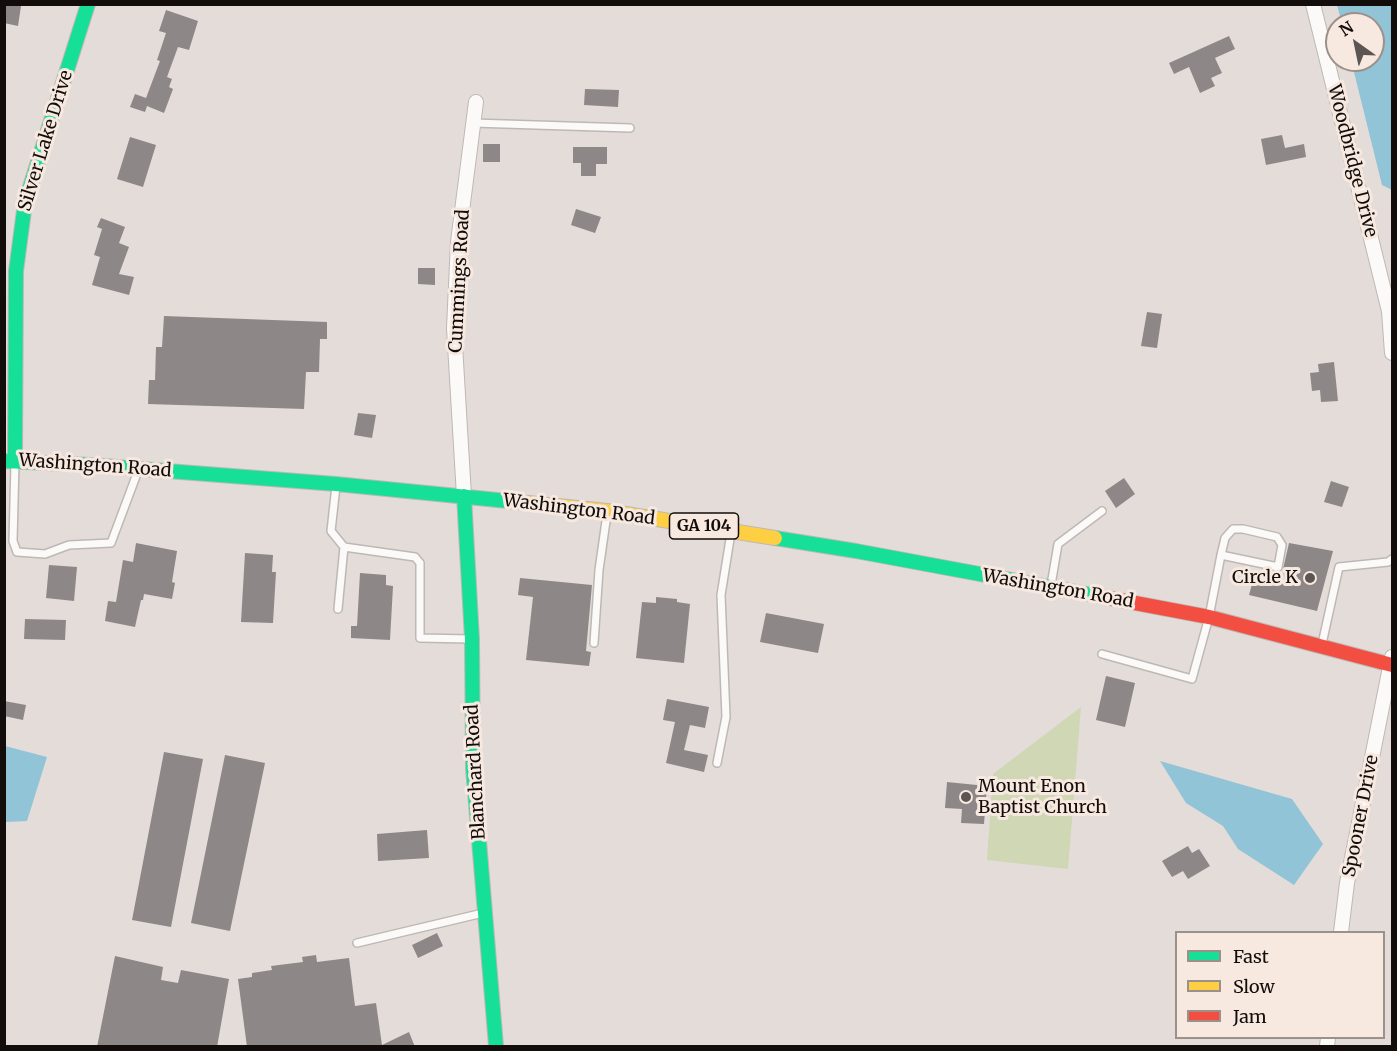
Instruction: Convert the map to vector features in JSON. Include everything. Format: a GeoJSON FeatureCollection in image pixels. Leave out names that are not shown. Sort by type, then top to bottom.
{"type":"FeatureCollection","features":[{"type":"Feature","properties":{"kind":"main road","name":"Silver Lake Drive"},"geometry":{"type":"LineString","coordinates":[[10,460],[16,271],[25,203],[88,4]]}},
{"type":"Feature","properties":{"kind":"main road","name":"Washington Road"},"geometry":{"type":"LineString","coordinates":[[10,460],[336,484],[607,511],[856,551],[1209,617],[1392,662]]}},
{"type":"Feature","properties":{"kind":"main road","name":"Blanchard Road"},"geometry":{"type":"LineString","coordinates":[[464,496],[472,639],[473,768],[496,1047]]}},
{"type":"Feature","properties":{"kind":"street","name":"Woodbridge Drive"},"geometry":{"type":"LineString","coordinates":[[1313,4],[1389,311],[1392,353]]}},
{"type":"Feature","properties":{"kind":"street","name":"Cummings Road"},"geometry":{"type":"LineString","coordinates":[[464,496],[454,328],[458,242],[476,102]]}},
{"type":"Feature","properties":{"kind":"street","name":"Spooner Drive"},"geometry":{"type":"LineString","coordinates":[[1341,931],[1347,883],[1392,662]]}},
{"type":"Feature","properties":{"kind":"lane"},"geometry":{"type":"LineString","coordinates":[[473,123],[630,128]]}},
{"type":"Feature","properties":{"kind":"lane"},"geometry":{"type":"LineString","coordinates":[[10,460],[13,541],[17,552],[45,554],[69,545],[111,543],[139,468]]}},
{"type":"Feature","properties":{"kind":"lane"},"geometry":{"type":"LineString","coordinates":[[336,484],[331,531],[344,547],[415,557],[420,563],[420,638],[472,639]]}},
{"type":"Feature","properties":{"kind":"lane"},"geometry":{"type":"LineString","coordinates":[[594,643],[599,570],[607,511]]}},
{"type":"Feature","properties":{"kind":"lane"},"geometry":{"type":"LineString","coordinates":[[1051,588],[1058,544],[1102,511]]}},
{"type":"Feature","properties":{"kind":"lane"},"geometry":{"type":"LineString","coordinates":[[1102,654],[1192,679],[1209,617],[1221,555],[1225,538],[1233,529],[1243,529],[1277,537],[1282,545],[1278,567],[1221,555]]}},
{"type":"Feature","properties":{"kind":"lane"},"geometry":{"type":"LineString","coordinates":[[717,763],[726,717],[721,595],[732,531]]}},
{"type":"Feature","properties":{"kind":"lane"},"geometry":{"type":"LineString","coordinates":[[338,609],[344,547]]}},
{"type":"Feature","properties":{"kind":"lane"},"geometry":{"type":"LineString","coordinates":[[1322,646],[1339,567],[1388,562],[1392,559]]}},
{"type":"Feature","properties":{"kind":"lane"},"geometry":{"type":"LineString","coordinates":[[357,944],[485,912]]}},
{"type":"Feature","properties":{"kind":"green space"},"geometry":{"type":"Polygon","coordinates":[[[1081,707],[1068,869],[987,860],[993,774],[1081,707]]]}},
{"type":"Feature","properties":{"kind":"water"},"geometry":{"type":"Polygon","coordinates":[[[1337,5],[1392,5],[1392,190],[1382,185],[1354,72],[1385,72],[1385,12],[1339,12],[1337,5]]]}},
{"type":"Feature","properties":{"kind":"water"},"geometry":{"type":"Polygon","coordinates":[[[5,746],[47,757],[27,821],[5,822],[5,746]]]}},
{"type":"Feature","properties":{"kind":"water"},"geometry":{"type":"Polygon","coordinates":[[[1160,761],[1292,799],[1323,844],[1294,885],[1238,849],[1223,826],[1186,803],[1160,761]]]}},
{"type":"Feature","properties":{"kind":"building"},"geometry":{"type":"Polygon","coordinates":[[[4,4],[21,6],[18,26],[4,23],[4,4]]]}},
{"type":"Feature","properties":{"kind":"building"},"geometry":{"type":"Polygon","coordinates":[[[166,10],[198,21],[189,50],[178,47],[167,77],[172,79],[169,87],[173,89],[164,113],[147,106],[145,112],[130,107],[135,94],[146,98],[160,61],[157,60],[166,33],[159,31],[166,10]]]}},
{"type":"Feature","properties":{"kind":"building"},"geometry":{"type":"Polygon","coordinates":[[[1229,36],[1235,49],[1215,58],[1222,73],[1211,78],[1215,86],[1200,93],[1189,67],[1174,74],[1169,63],[1229,36]]]}},
{"type":"Feature","properties":{"kind":"building"},"geometry":{"type":"Polygon","coordinates":[[[585,89],[619,90],[618,107],[584,105],[585,89]]]}},
{"type":"Feature","properties":{"kind":"building"},"geometry":{"type":"Polygon","coordinates":[[[1282,135],[1285,148],[1304,144],[1306,157],[1266,165],[1261,139],[1282,135]]]}},
{"type":"Feature","properties":{"kind":"building"},"geometry":{"type":"Polygon","coordinates":[[[130,137],[156,145],[143,187],[117,179],[130,137]]]}},
{"type":"Feature","properties":{"kind":"building"},"geometry":{"type":"Polygon","coordinates":[[[483,144],[500,144],[500,162],[483,162],[483,144]]]}},
{"type":"Feature","properties":{"kind":"building"},"geometry":{"type":"Polygon","coordinates":[[[573,147],[607,147],[607,164],[596,164],[596,176],[581,176],[581,163],[573,163],[573,147]]]}},
{"type":"Feature","properties":{"kind":"building"},"geometry":{"type":"Polygon","coordinates":[[[576,209],[601,217],[595,233],[571,225],[576,209]]]}},
{"type":"Feature","properties":{"kind":"building"},"geometry":{"type":"Polygon","coordinates":[[[101,218],[125,227],[119,243],[129,247],[119,274],[134,277],[129,295],[92,285],[100,257],[94,255],[102,229],[97,227],[101,218]]]}},
{"type":"Feature","properties":{"kind":"building"},"geometry":{"type":"Polygon","coordinates":[[[418,268],[435,268],[435,285],[418,284],[418,268]]]}},
{"type":"Feature","properties":{"kind":"building"},"geometry":{"type":"Polygon","coordinates":[[[1147,312],[1162,314],[1157,348],[1141,346],[1147,312]]]}},
{"type":"Feature","properties":{"kind":"building"},"geometry":{"type":"Polygon","coordinates":[[[164,316],[327,322],[327,339],[320,339],[319,372],[306,372],[304,409],[148,404],[149,380],[155,380],[156,347],[162,347],[164,316]]]}},
{"type":"Feature","properties":{"kind":"building"},"geometry":{"type":"Polygon","coordinates":[[[1334,362],[1338,401],[1321,402],[1320,390],[1312,391],[1310,373],[1319,372],[1318,364],[1334,362]]]}},
{"type":"Feature","properties":{"kind":"building"},"geometry":{"type":"Polygon","coordinates":[[[358,413],[376,415],[372,438],[354,435],[358,413]]]}},
{"type":"Feature","properties":{"kind":"building"},"geometry":{"type":"Polygon","coordinates":[[[1124,478],[1135,494],[1116,508],[1105,491],[1124,478]]]}},
{"type":"Feature","properties":{"kind":"building"},"geometry":{"type":"Polygon","coordinates":[[[1331,481],[1349,487],[1342,507],[1324,502],[1331,481]]]}},
{"type":"Feature","properties":{"kind":"building"},"geometry":{"type":"Polygon","coordinates":[[[136,543],[177,551],[172,599],[144,594],[135,627],[105,621],[108,601],[116,602],[123,560],[133,562],[136,543]]]}},
{"type":"Feature","properties":{"kind":"building","name":"Circle K"},"geometry":{"type":"Polygon","coordinates":[[[1289,543],[1333,551],[1317,611],[1249,595],[1254,577],[1285,584],[1283,569],[1289,543]]]}},
{"type":"Feature","properties":{"kind":"building"},"geometry":{"type":"Polygon","coordinates":[[[245,553],[273,555],[272,572],[276,572],[273,623],[241,622],[245,553]]]}},
{"type":"Feature","properties":{"kind":"building"},"geometry":{"type":"Polygon","coordinates":[[[49,565],[77,567],[74,601],[46,598],[49,565]]]}},
{"type":"Feature","properties":{"kind":"building"},"geometry":{"type":"Polygon","coordinates":[[[360,573],[386,575],[386,585],[393,586],[390,640],[351,638],[351,626],[357,626],[360,573]]]}},
{"type":"Feature","properties":{"kind":"building"},"geometry":{"type":"Polygon","coordinates":[[[520,578],[592,585],[586,651],[591,652],[589,666],[526,660],[533,597],[518,595],[520,578]]]}},
{"type":"Feature","properties":{"kind":"building"},"geometry":{"type":"Polygon","coordinates":[[[656,597],[677,599],[677,602],[690,604],[684,663],[636,658],[642,602],[656,603],[656,597]]]}},
{"type":"Feature","properties":{"kind":"building"},"geometry":{"type":"Polygon","coordinates":[[[766,613],[824,624],[818,653],[760,642],[766,613]]]}},
{"type":"Feature","properties":{"kind":"building"},"geometry":{"type":"Polygon","coordinates":[[[25,619],[66,620],[65,640],[24,639],[25,619]]]}},
{"type":"Feature","properties":{"kind":"building"},"geometry":{"type":"Polygon","coordinates":[[[1106,676],[1135,683],[1125,727],[1096,720],[1106,676]]]}},
{"type":"Feature","properties":{"kind":"building"},"geometry":{"type":"Polygon","coordinates":[[[667,699],[709,707],[705,728],[690,725],[684,750],[708,755],[704,772],[666,763],[675,722],[663,720],[667,699]]]}},
{"type":"Feature","properties":{"kind":"building"},"geometry":{"type":"Polygon","coordinates":[[[4,701],[26,705],[23,720],[4,716],[4,701]]]}},
{"type":"Feature","properties":{"kind":"building"},"geometry":{"type":"Polygon","coordinates":[[[164,752],[203,759],[171,927],[132,920],[164,752]]]}},
{"type":"Feature","properties":{"kind":"building"},"geometry":{"type":"Polygon","coordinates":[[[225,755],[265,763],[230,931],[191,923],[225,755]]]}},
{"type":"Feature","properties":{"kind":"building","name":"Mount Enon Baptist Church"},"geometry":{"type":"Polygon","coordinates":[[[947,782],[987,786],[984,824],[961,823],[962,809],[945,808],[947,782]]]}},
{"type":"Feature","properties":{"kind":"building"},"geometry":{"type":"Polygon","coordinates":[[[427,830],[429,858],[378,861],[377,834],[427,830]]]}},
{"type":"Feature","properties":{"kind":"building"},"geometry":{"type":"Polygon","coordinates":[[[1188,846],[1192,853],[1199,849],[1210,866],[1188,879],[1183,871],[1172,877],[1162,861],[1188,846]]]}},
{"type":"Feature","properties":{"kind":"building"},"geometry":{"type":"Polygon","coordinates":[[[437,933],[443,946],[418,958],[412,945],[437,933]]]}},
{"type":"Feature","properties":{"kind":"building"},"geometry":{"type":"Polygon","coordinates":[[[316,955],[317,962],[349,958],[355,1006],[376,1003],[382,1045],[409,1032],[415,1047],[247,1047],[238,979],[252,977],[252,973],[272,970],[271,966],[303,962],[302,957],[316,955]]]}},
{"type":"Feature","properties":{"kind":"building"},"geometry":{"type":"Polygon","coordinates":[[[115,956],[163,967],[161,980],[178,983],[181,970],[229,979],[217,1047],[97,1047],[115,956]]]}},
{"type":"Feature","properties":{"kind":"traffic: fast"},"geometry":{"type":"LineString","coordinates":[[15,461],[16,271],[25,203],[88,4]]}},
{"type":"Feature","properties":{"kind":"traffic: fast"},"geometry":{"type":"LineString","coordinates":[[4,461],[90,465],[336,484],[528,503]]}},
{"type":"Feature","properties":{"kind":"traffic: fast"},"geometry":{"type":"LineString","coordinates":[[464,496],[472,639],[473,768],[496,1046]]}},
{"type":"Feature","properties":{"kind":"traffic: fast"},"geometry":{"type":"LineString","coordinates":[[775,538],[1098,596]]}},
{"type":"Feature","properties":{"kind":"traffic: slow"},"geometry":{"type":"LineString","coordinates":[[528,503],[607,511],[775,538]]}},
{"type":"Feature","properties":{"kind":"traffic: jam"},"geometry":{"type":"LineString","coordinates":[[1098,596],[1209,617],[1392,665]]}},
{"type":"Feature","properties":{"kind":"place","name":"Circle K"},"geometry":{"type":"Point","coordinates":[1310,578]}},
{"type":"Feature","properties":{"kind":"place","name":"Mount Enon Baptist Church"},"geometry":{"type":"Point","coordinates":[966,797]}}]}
